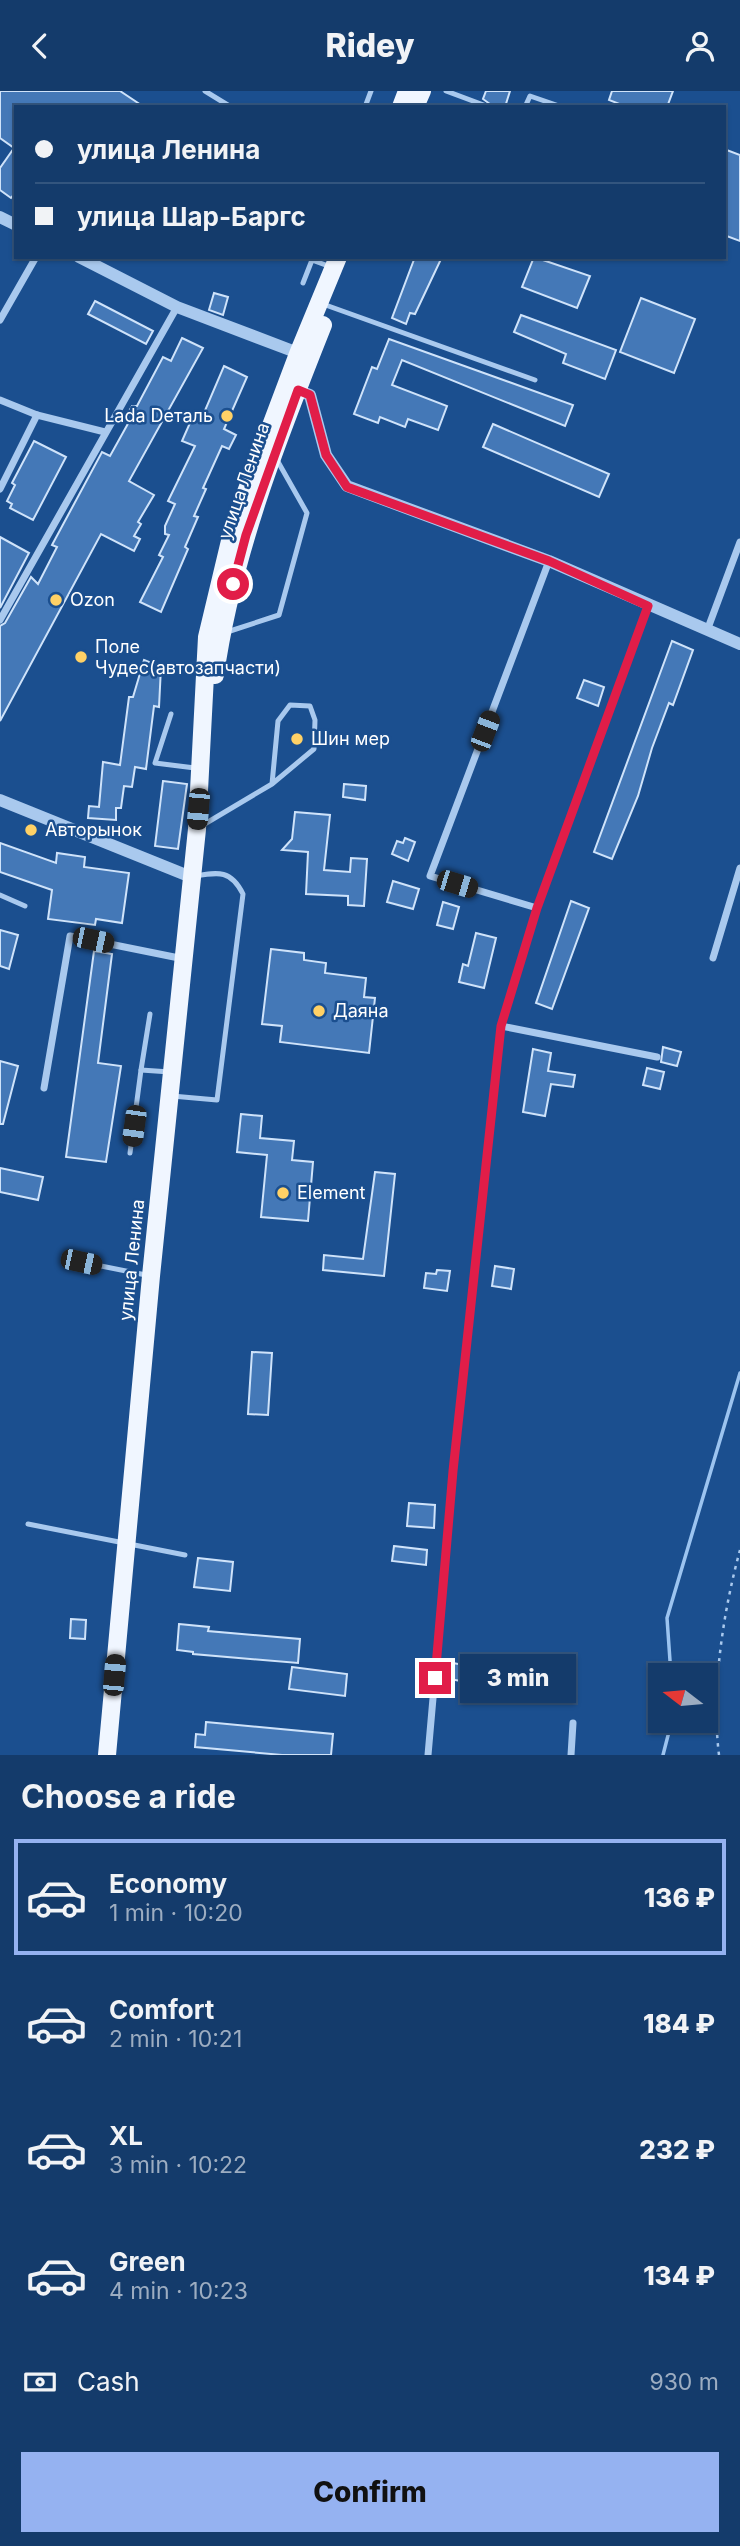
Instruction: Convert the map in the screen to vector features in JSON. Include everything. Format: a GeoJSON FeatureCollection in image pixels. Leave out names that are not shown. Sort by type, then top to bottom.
{"type":"FeatureCollection","features":[{"type":"Feature","properties":{"kind":"main road","name":"улица Ленина"},"geometry":{"type":"LineString","coordinates":[[107,1755],[151,1276],[197,829],[207,637],[234,524],[325,305],[350,259]]}},
{"type":"Feature","properties":{"kind":"main road","name":"улица Ленина"},"geometry":{"type":"LineString","coordinates":[[325,305],[336,263]]}},
{"type":"Feature","properties":{"kind":"main road","name":"улица Ленина"},"geometry":{"type":"LineString","coordinates":[[201,769],[221,633],[246,535],[274,455],[292,388]]}},
{"type":"Feature","properties":{"kind":"street"},"geometry":{"type":"LineString","coordinates":[[0,320],[35,259]]}},
{"type":"Feature","properties":{"kind":"street"},"geometry":{"type":"LineString","coordinates":[[83,259],[177,307],[304,356]]}},
{"type":"Feature","properties":{"kind":"street"},"geometry":{"type":"LineString","coordinates":[[0,620],[177,307]]}},
{"type":"Feature","properties":{"kind":"street"},"geometry":{"type":"LineString","coordinates":[[292,388],[310,395],[326,455],[347,487],[549,561],[648,606],[708,628],[737,645]]}},
{"type":"Feature","properties":{"kind":"street"},"geometry":{"type":"LineString","coordinates":[[0,400],[37,415],[105,432]]}},
{"type":"Feature","properties":{"kind":"street"},"geometry":{"type":"LineString","coordinates":[[0,489],[37,415]]}},
{"type":"Feature","properties":{"kind":"street"},"geometry":{"type":"LineString","coordinates":[[708,628],[740,542]]}},
{"type":"Feature","properties":{"kind":"street"},"geometry":{"type":"LineString","coordinates":[[537,908],[430,876],[549,561]]}},
{"type":"Feature","properties":{"kind":"street"},"geometry":{"type":"LineString","coordinates":[[429,1755],[453,1471],[501,1026],[537,908],[648,606]]}},
{"type":"Feature","properties":{"kind":"street"},"geometry":{"type":"LineString","coordinates":[[0,800],[191,877]]}},
{"type":"Feature","properties":{"kind":"street"},"geometry":{"type":"LineString","coordinates":[[713,958],[740,868]]}},
{"type":"Feature","properties":{"kind":"street"},"geometry":{"type":"LineString","coordinates":[[44,1088],[70,936],[185,959]]}},
{"type":"Feature","properties":{"kind":"street"},"geometry":{"type":"LineString","coordinates":[[501,1026],[657,1057]]}},
{"type":"Feature","properties":{"kind":"street"},"geometry":{"type":"LineString","coordinates":[[571,1755],[573,1723]]}},
{"type":"Feature","properties":{"kind":"lane"},"geometry":{"type":"LineString","coordinates":[[205,91],[229,105]]}},
{"type":"Feature","properties":{"kind":"lane"},"geometry":{"type":"LineString","coordinates":[[446,91],[484,105]]}},
{"type":"Feature","properties":{"kind":"lane"},"geometry":{"type":"LineString","coordinates":[[526,105],[530,96],[556,105]]}},
{"type":"Feature","properties":{"kind":"lane"},"geometry":{"type":"LineString","coordinates":[[303,283],[312,260],[336,263]]}},
{"type":"Feature","properties":{"kind":"lane"},"geometry":{"type":"LineString","coordinates":[[325,305],[535,380]]}},
{"type":"Feature","properties":{"kind":"lane"},"geometry":{"type":"LineString","coordinates":[[221,633],[279,615],[307,513],[274,455]]}},
{"type":"Feature","properties":{"kind":"lane"},"geometry":{"type":"LineString","coordinates":[[197,829],[272,784],[314,749],[315,720],[310,705],[290,705],[278,721],[272,784]]}},
{"type":"Feature","properties":{"kind":"lane"},"geometry":{"type":"LineString","coordinates":[[170,714],[155,763],[201,769]]}},
{"type":"Feature","properties":{"kind":"lane"},"geometry":{"type":"LineString","coordinates":[[171,1095],[217,1100],[243,894],[236,879],[222,871],[191,877]]}},
{"type":"Feature","properties":{"kind":"lane"},"geometry":{"type":"LineString","coordinates":[[0,894],[25,906]]}},
{"type":"Feature","properties":{"kind":"lane"},"geometry":{"type":"LineString","coordinates":[[130,1153],[150,1014]]}},
{"type":"Feature","properties":{"kind":"lane"},"geometry":{"type":"LineString","coordinates":[[142,1070],[173,1072]]}},
{"type":"Feature","properties":{"kind":"lane"},"geometry":{"type":"LineString","coordinates":[[81,1262],[151,1276]]}},
{"type":"Feature","properties":{"kind":"lane"},"geometry":{"type":"LineString","coordinates":[[28,1524],[185,1555]]}},
{"type":"Feature","properties":{"kind":"path"},"geometry":{"type":"LineString","coordinates":[[719,1755],[716,1727],[727,1596],[740,1550]]}},
{"type":"Feature","properties":{"kind":"building"},"geometry":{"type":"Polygon","coordinates":[[[0,91],[120,91],[141,105],[14,105],[14,148],[0,138],[0,91]]]}},
{"type":"Feature","properties":{"kind":"building"},"geometry":{"type":"Polygon","coordinates":[[[486,91],[510,91],[506,105],[491,105],[483,99],[486,91]]]}},
{"type":"Feature","properties":{"kind":"building"},"geometry":{"type":"Polygon","coordinates":[[[612,91],[673,91],[668,105],[622,105],[609,100],[612,91]]]}},
{"type":"Feature","properties":{"kind":"building"},"geometry":{"type":"Polygon","coordinates":[[[14,148],[14,194],[11,198],[0,190],[0,168],[14,148]]]}},
{"type":"Feature","properties":{"kind":"building"},"geometry":{"type":"Polygon","coordinates":[[[726,150],[740,155],[740,241],[726,236],[726,150]]]}},
{"type":"Feature","properties":{"kind":"building"},"geometry":{"type":"Polygon","coordinates":[[[414,259],[441,259],[415,314],[410,313],[406,324],[392,318],[414,259]]]}},
{"type":"Feature","properties":{"kind":"building"},"geometry":{"type":"Polygon","coordinates":[[[533,259],[590,276],[577,308],[522,287],[533,259]]]}},
{"type":"Feature","properties":{"kind":"building"},"geometry":{"type":"Polygon","coordinates":[[[214,293],[228,297],[223,315],[209,310],[214,293]]]}},
{"type":"Feature","properties":{"kind":"building"},"geometry":{"type":"Polygon","coordinates":[[[641,298],[695,319],[674,373],[620,352],[641,298]]]}},
{"type":"Feature","properties":{"kind":"building"},"geometry":{"type":"Polygon","coordinates":[[[95,301],[153,331],[146,344],[88,314],[95,301]]]}},
{"type":"Feature","properties":{"kind":"building"},"geometry":{"type":"Polygon","coordinates":[[[521,315],[616,350],[605,379],[563,363],[566,354],[514,332],[521,315]]]}},
{"type":"Feature","properties":{"kind":"building"},"geometry":{"type":"Polygon","coordinates":[[[182,338],[203,348],[129,481],[154,495],[138,522],[141,524],[134,536],[140,539],[134,551],[101,534],[0,721],[0,626],[5,623],[31,577],[38,584],[57,547],[52,545],[102,452],[110,456],[130,420],[126,417],[132,406],[137,406],[163,357],[171,361],[182,338]]]}},
{"type":"Feature","properties":{"kind":"building"},"geometry":{"type":"Polygon","coordinates":[[[389,339],[573,405],[565,426],[402,360],[392,385],[447,406],[438,430],[408,419],[405,427],[380,417],[378,423],[354,414],[372,367],[377,369],[389,339]]]}},
{"type":"Feature","properties":{"kind":"building"},"geometry":{"type":"Polygon","coordinates":[[[224,366],[247,377],[224,429],[236,435],[229,449],[222,446],[203,488],[206,489],[194,516],[198,517],[185,547],[188,549],[161,612],[140,602],[163,557],[159,555],[169,535],[165,534],[165,526],[175,504],[168,501],[195,446],[182,441],[193,416],[201,420],[224,366]]]}},
{"type":"Feature","properties":{"kind":"building"},"geometry":{"type":"Polygon","coordinates":[[[493,424],[609,474],[599,497],[483,447],[493,424]]]}},
{"type":"Feature","properties":{"kind":"building"},"geometry":{"type":"Polygon","coordinates":[[[34,441],[66,457],[33,520],[10,508],[12,504],[7,501],[15,485],[12,483],[34,441]]]}},
{"type":"Feature","properties":{"kind":"building"},"geometry":{"type":"Polygon","coordinates":[[[0,537],[29,553],[0,608],[0,537]]]}},
{"type":"Feature","properties":{"kind":"building"},"geometry":{"type":"Polygon","coordinates":[[[672,641],[693,650],[673,705],[669,703],[638,796],[612,859],[594,852],[672,641]]]}},
{"type":"Feature","properties":{"kind":"building"},"geometry":{"type":"Polygon","coordinates":[[[144,660],[161,667],[159,707],[154,706],[146,769],[135,767],[132,787],[124,786],[121,808],[116,808],[116,820],[88,818],[89,806],[99,807],[103,762],[120,765],[129,697],[133,697],[144,660]]]}},
{"type":"Feature","properties":{"kind":"building"},"geometry":{"type":"Polygon","coordinates":[[[584,680],[604,687],[598,706],[577,698],[584,680]]]}},
{"type":"Feature","properties":{"kind":"building"},"geometry":{"type":"Polygon","coordinates":[[[163,781],[187,784],[178,849],[155,846],[163,781]]]}},
{"type":"Feature","properties":{"kind":"building"},"geometry":{"type":"Polygon","coordinates":[[[344,784],[366,786],[365,800],[343,797],[344,784]]]}},
{"type":"Feature","properties":{"kind":"building"},"geometry":{"type":"Polygon","coordinates":[[[295,812],[330,815],[324,870],[350,872],[351,858],[367,859],[364,906],[348,905],[348,896],[306,894],[308,852],[282,850],[292,839],[295,812]]]}},
{"type":"Feature","properties":{"kind":"building"},"geometry":{"type":"Polygon","coordinates":[[[405,838],[415,842],[408,861],[392,854],[397,841],[403,843],[405,838]]]}},
{"type":"Feature","properties":{"kind":"building"},"geometry":{"type":"Polygon","coordinates":[[[0,843],[56,863],[57,853],[85,857],[84,867],[129,873],[122,923],[96,919],[95,925],[48,919],[52,890],[0,872],[0,843]]]}},
{"type":"Feature","properties":{"kind":"building"},"geometry":{"type":"Polygon","coordinates":[[[393,881],[419,889],[413,909],[387,902],[393,881]]]}},
{"type":"Feature","properties":{"kind":"building"},"geometry":{"type":"Polygon","coordinates":[[[571,901],[589,908],[552,1009],[536,1003],[571,901]]]}},
{"type":"Feature","properties":{"kind":"building"},"geometry":{"type":"Polygon","coordinates":[[[443,902],[459,907],[453,929],[437,925],[443,902]]]}},
{"type":"Feature","properties":{"kind":"building"},"geometry":{"type":"Polygon","coordinates":[[[0,930],[18,935],[9,969],[0,966],[0,930]]]}},
{"type":"Feature","properties":{"kind":"building"},"geometry":{"type":"Polygon","coordinates":[[[476,933],[496,938],[484,988],[459,982],[463,964],[468,966],[476,933]]]}},
{"type":"Feature","properties":{"kind":"building","name":"Даяна"},"geometry":{"type":"Polygon","coordinates":[[[271,949],[304,953],[304,960],[326,963],[325,973],[366,978],[364,997],[375,998],[369,1053],[280,1042],[282,1026],[262,1024],[271,949]]]}},
{"type":"Feature","properties":{"kind":"building"},"geometry":{"type":"Polygon","coordinates":[[[94,951],[112,954],[98,1063],[121,1066],[106,1162],[66,1157],[94,951]]]}},
{"type":"Feature","properties":{"kind":"building"},"geometry":{"type":"Polygon","coordinates":[[[663,1047],[681,1052],[677,1066],[661,1062],[663,1047]]]}},
{"type":"Feature","properties":{"kind":"building"},"geometry":{"type":"Polygon","coordinates":[[[533,1049],[551,1053],[548,1071],[575,1075],[573,1087],[551,1084],[545,1116],[523,1112],[533,1049]]]}},
{"type":"Feature","properties":{"kind":"building"},"geometry":{"type":"Polygon","coordinates":[[[0,1061],[18,1066],[3,1124],[0,1124],[0,1061]]]}},
{"type":"Feature","properties":{"kind":"building"},"geometry":{"type":"Polygon","coordinates":[[[647,1068],[664,1072],[660,1089],[643,1085],[647,1068]]]}},
{"type":"Feature","properties":{"kind":"building"},"geometry":{"type":"Polygon","coordinates":[[[241,1114],[262,1116],[260,1138],[294,1141],[292,1160],[313,1162],[308,1221],[261,1217],[267,1155],[237,1152],[241,1114]]]}},
{"type":"Feature","properties":{"kind":"building"},"geometry":{"type":"Polygon","coordinates":[[[0,1168],[43,1177],[38,1200],[0,1192],[0,1168]]]}},
{"type":"Feature","properties":{"kind":"building"},"geometry":{"type":"Polygon","coordinates":[[[375,1172],[395,1174],[384,1276],[323,1270],[324,1255],[363,1259],[375,1172]]]}},
{"type":"Feature","properties":{"kind":"building"},"geometry":{"type":"Polygon","coordinates":[[[495,1266],[514,1269],[511,1289],[492,1286],[495,1266]]]}},
{"type":"Feature","properties":{"kind":"building"},"geometry":{"type":"Polygon","coordinates":[[[437,1270],[450,1271],[447,1291],[424,1288],[426,1273],[436,1274],[437,1270]]]}},
{"type":"Feature","properties":{"kind":"building"},"geometry":{"type":"Polygon","coordinates":[[[252,1352],[272,1353],[268,1415],[248,1414],[252,1352]]]}},
{"type":"Feature","properties":{"kind":"building"},"geometry":{"type":"Polygon","coordinates":[[[409,1503],[435,1505],[434,1528],[407,1526],[409,1503]]]}},
{"type":"Feature","properties":{"kind":"building"},"geometry":{"type":"Polygon","coordinates":[[[394,1546],[427,1550],[426,1565],[392,1561],[394,1546]]]}},
{"type":"Feature","properties":{"kind":"building"},"geometry":{"type":"Polygon","coordinates":[[[198,1558],[233,1562],[230,1591],[194,1587],[198,1558]]]}},
{"type":"Feature","properties":{"kind":"building"},"geometry":{"type":"Polygon","coordinates":[[[71,1619],[86,1620],[85,1639],[70,1638],[71,1619]]]}},
{"type":"Feature","properties":{"kind":"building"},"geometry":{"type":"Polygon","coordinates":[[[179,1624],[209,1627],[208,1631],[300,1639],[298,1663],[193,1654],[177,1650],[179,1624]]]}},
{"type":"Feature","properties":{"kind":"building"},"geometry":{"type":"Polygon","coordinates":[[[453,1663],[474,1667],[471,1683],[450,1679],[453,1663]]]}},
{"type":"Feature","properties":{"kind":"building"},"geometry":{"type":"Polygon","coordinates":[[[292,1667],[347,1674],[345,1696],[289,1689],[292,1667]]]}},
{"type":"Feature","properties":{"kind":"building"},"geometry":{"type":"Polygon","coordinates":[[[206,1722],[333,1734],[331,1755],[282,1755],[195,1747],[196,1734],[205,1735],[206,1722]]]}},
{"type":"Feature","properties":{"kind":"waterway"},"geometry":{"type":"LineString","coordinates":[[670,1663],[667,1618],[740,1373]]}},
{"type":"Feature","properties":{"kind":"waterway"},"geometry":{"type":"LineString","coordinates":[[663,1755],[669,1733]]}},
{"type":"Feature","properties":{"kind":"place","name":"Lada Dеталь"},"geometry":{"type":"Point","coordinates":[227,416]}},
{"type":"Feature","properties":{"kind":"place","name":"Ozon"},"geometry":{"type":"Point","coordinates":[56,600]}},
{"type":"Feature","properties":{"kind":"place","name":"Поле Чудес(автозапчасти)"},"geometry":{"type":"Point","coordinates":[81,657]}},
{"type":"Feature","properties":{"kind":"place","name":"Шин мер"},"geometry":{"type":"Point","coordinates":[297,739]}},
{"type":"Feature","properties":{"kind":"place","name":"Авторынок"},"geometry":{"type":"Point","coordinates":[31,830]}},
{"type":"Feature","properties":{"kind":"place","name":"Даяна"},"geometry":{"type":"Point","coordinates":[319,1011]}},
{"type":"Feature","properties":{"kind":"place","name":"Element"},"geometry":{"type":"Point","coordinates":[283,1193]}},
{"type":"Feature","properties":{"kind":"route"},"geometry":{"type":"LineString","coordinates":[[233,584],[246,535],[298,390],[310,395],[326,455],[347,487],[549,561],[648,606],[537,908],[501,1026],[453,1471],[435,1678]]}}]}
